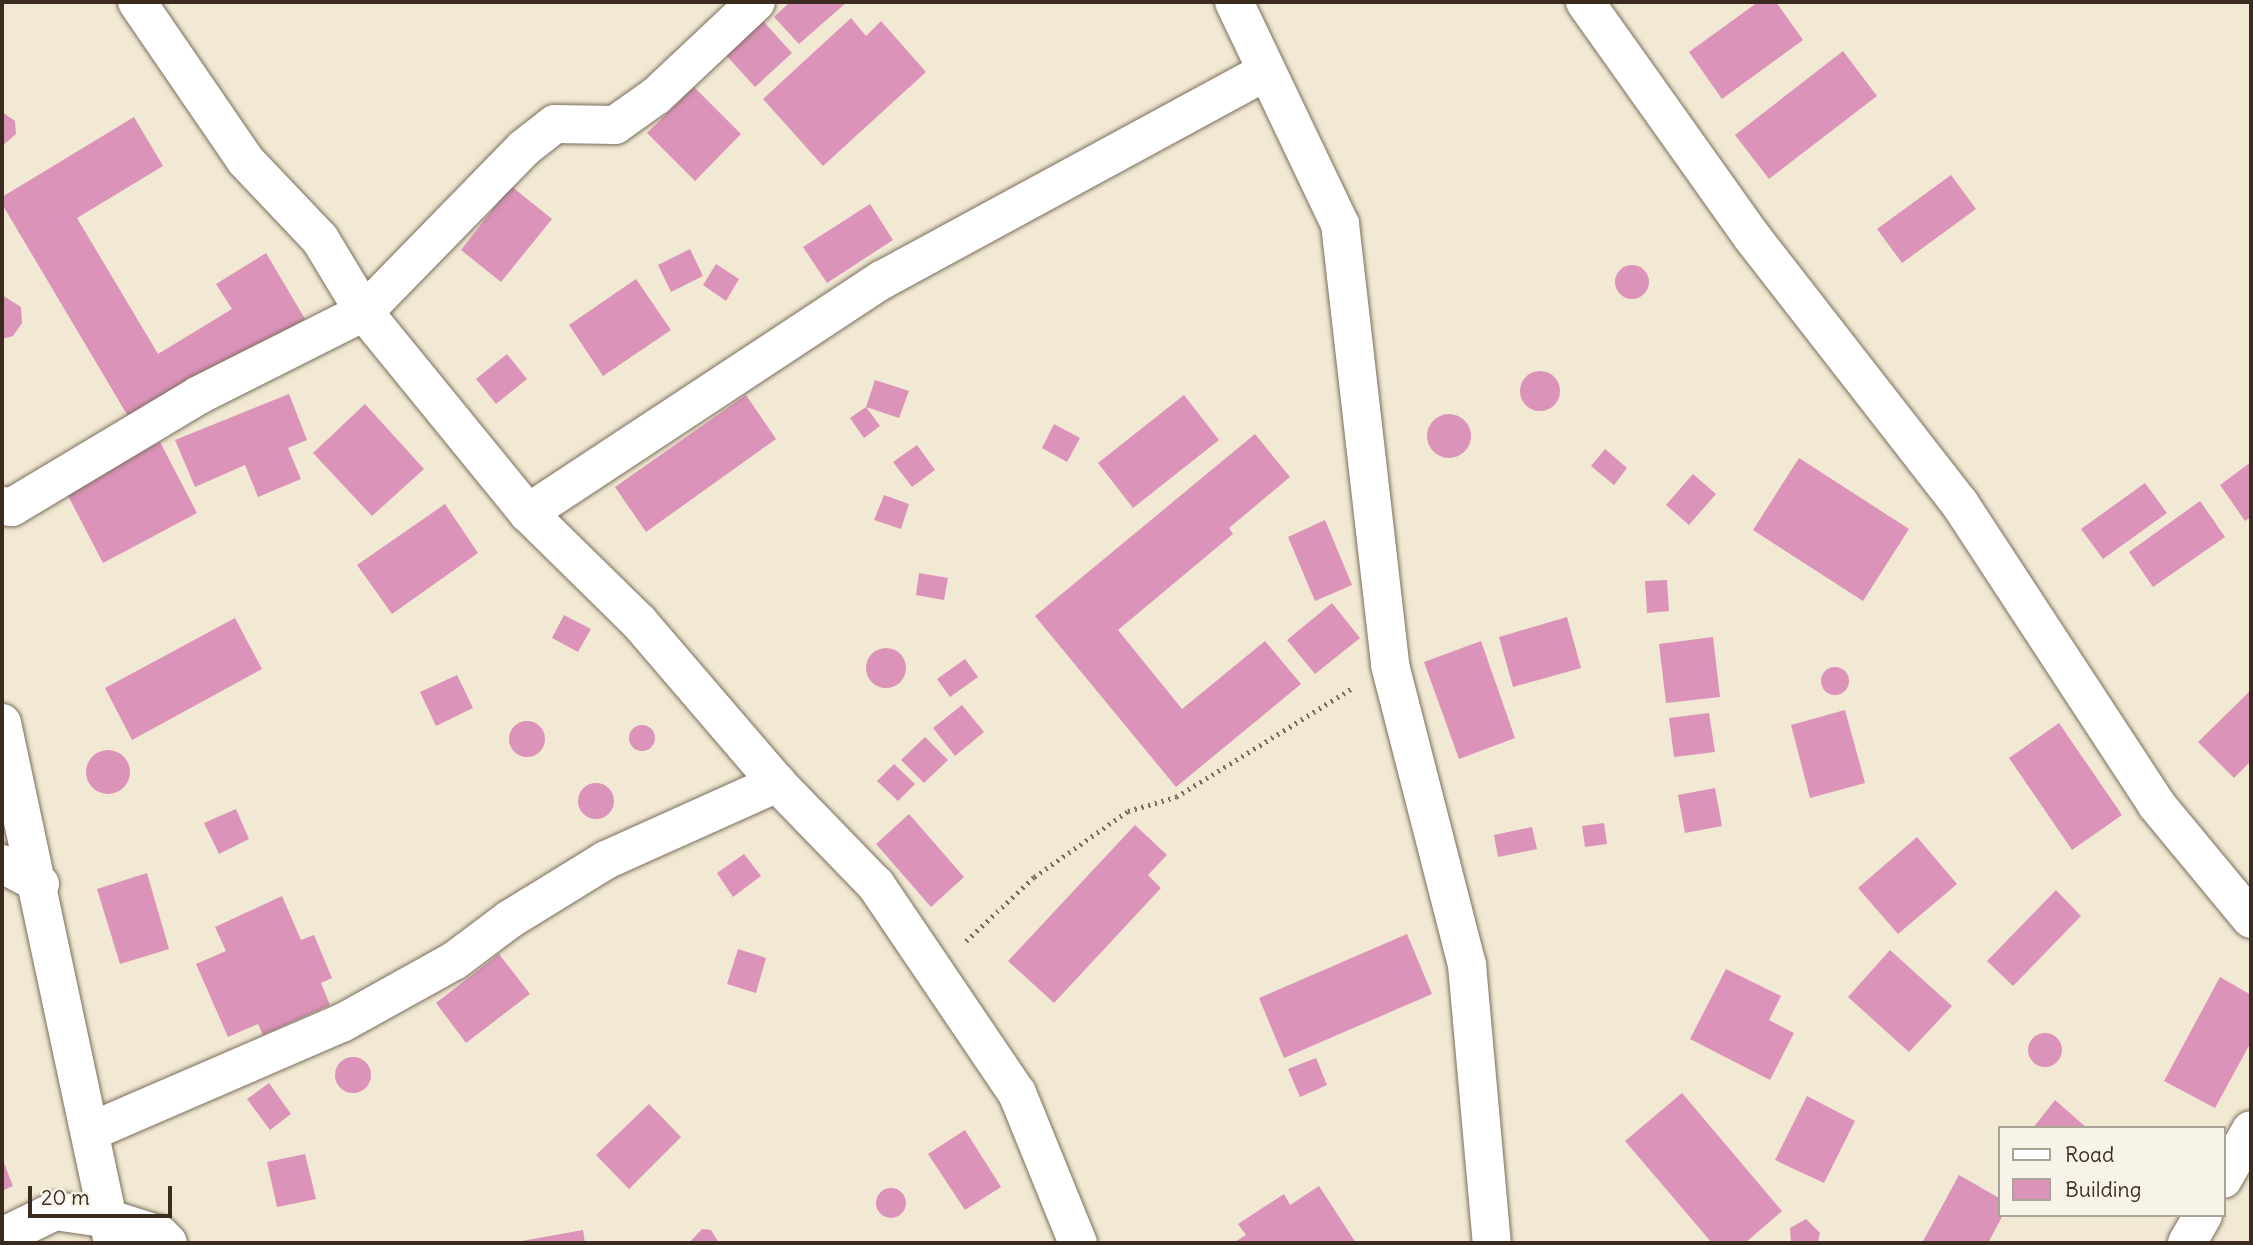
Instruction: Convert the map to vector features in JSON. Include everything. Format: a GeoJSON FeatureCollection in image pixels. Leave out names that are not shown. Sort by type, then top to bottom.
{"type":"FeatureCollection","features":[{"type":"Feature","properties":{"kind":"street"},"geometry":{"type":"LineString","coordinates":[[137,2],[245,160],[320,239],[364,312],[527,513],[639,622],[777,783],[876,885],[1017,1093],[1078,1243]]}},
{"type":"Feature","properties":{"kind":"street"},"geometry":{"type":"LineString","coordinates":[[2,506],[12,507],[199,395],[364,312],[524,148],[555,124],[615,125],[656,96],[756,2]]}},
{"type":"Feature","properties":{"kind":"street"},"geometry":{"type":"LineString","coordinates":[[1234,2],[1265,72],[1340,224],[1390,665],[1467,965],[1492,1243]]}},
{"type":"Feature","properties":{"kind":"street"},"geometry":{"type":"LineString","coordinates":[[1585,2],[1752,237],[1960,504],[2156,804],[2251,919]]}},
{"type":"Feature","properties":{"kind":"street"},"geometry":{"type":"LineString","coordinates":[[527,513],[882,280],[1265,72]]}},
{"type":"Feature","properties":{"kind":"street"},"geometry":{"type":"LineString","coordinates":[[2,723],[40,884],[73,1061],[92,1130],[111,1231]]}},
{"type":"Feature","properties":{"kind":"street"},"geometry":{"type":"LineString","coordinates":[[92,1130],[342,1023],[454,961],[510,919],[606,860],[777,783]]}},
{"type":"Feature","properties":{"kind":"street"},"geometry":{"type":"LineString","coordinates":[[2,864],[40,884]]}},
{"type":"Feature","properties":{"kind":"street"},"geometry":{"type":"LineString","coordinates":[[2225,1176],[2251,1130]]}},
{"type":"Feature","properties":{"kind":"street"},"geometry":{"type":"LineString","coordinates":[[2,1237],[55,1211],[111,1231],[160,1235],[169,1243]]}},
{"type":"Feature","properties":{"kind":"street"},"geometry":{"type":"LineString","coordinates":[[2187,1243],[2202,1217]]}},
{"type":"Feature","properties":{"kind":"path"},"geometry":{"type":"LineString","coordinates":[[935,970],[1034,877],[1128,811],[1176,797],[1390,665]]}},
{"type":"Feature","properties":{"kind":"building"},"geometry":{"type":"Polygon","coordinates":[[[790,2],[847,2],[799,44],[774,17],[790,2]]]}},
{"type":"Feature","properties":{"kind":"building"},"geometry":{"type":"Polygon","coordinates":[[[1758,2],[1776,2],[1803,40],[1722,99],[1689,52],[1758,2]]]}},
{"type":"Feature","properties":{"kind":"building"},"geometry":{"type":"Polygon","coordinates":[[[851,18],[866,36],[881,21],[926,72],[823,166],[763,99],[851,18]]]}},
{"type":"Feature","properties":{"kind":"building"},"geometry":{"type":"Polygon","coordinates":[[[762,20],[792,53],[755,87],[725,54],[762,20]]]}},
{"type":"Feature","properties":{"kind":"building"},"geometry":{"type":"Polygon","coordinates":[[[1843,51],[1877,96],[1769,179],[1735,135],[1843,51]]]}},
{"type":"Feature","properties":{"kind":"building"},"geometry":{"type":"Polygon","coordinates":[[[694,87],[741,134],[695,181],[647,133],[694,87]]]}},
{"type":"Feature","properties":{"kind":"building"},"geometry":{"type":"Polygon","coordinates":[[[2,112],[15,121],[16,134],[2,146],[2,112]]]}},
{"type":"Feature","properties":{"kind":"building"},"geometry":{"type":"Polygon","coordinates":[[[134,117],[163,166],[77,218],[158,354],[232,309],[216,284],[266,253],[305,319],[132,423],[2,204],[2,197],[134,117]]]}},
{"type":"Feature","properties":{"kind":"building"},"geometry":{"type":"Polygon","coordinates":[[[1951,175],[1976,209],[1902,263],[1877,229],[1951,175]]]}},
{"type":"Feature","properties":{"kind":"building"},"geometry":{"type":"Polygon","coordinates":[[[511,186],[552,219],[501,282],[461,250],[511,186]]]}},
{"type":"Feature","properties":{"kind":"building"},"geometry":{"type":"Polygon","coordinates":[[[870,204],[893,240],[827,283],[803,247],[870,204]]]}},
{"type":"Feature","properties":{"kind":"building"},"geometry":{"type":"Polygon","coordinates":[[[690,249],[703,276],[671,292],[658,265],[690,249]]]}},
{"type":"Feature","properties":{"kind":"building"},"geometry":{"type":"Polygon","coordinates":[[[716,264],[739,279],[726,301],[703,285],[716,264]]]}},
{"type":"Feature","properties":{"kind":"building"},"geometry":{"type":"Polygon","coordinates":[[[1632,265],[1644,270],[1649,282],[1644,294],[1632,299],[1620,294],[1615,282],[1620,270],[1632,265]]]}},
{"type":"Feature","properties":{"kind":"building"},"geometry":{"type":"Polygon","coordinates":[[[636,279],[671,330],[603,376],[569,325],[636,279]]]}},
{"type":"Feature","properties":{"kind":"building"},"geometry":{"type":"Polygon","coordinates":[[[2,295],[21,307],[22,323],[13,336],[2,339],[2,295]]]}},
{"type":"Feature","properties":{"kind":"building"},"geometry":{"type":"Polygon","coordinates":[[[507,354],[527,379],[496,404],[476,379],[507,354]]]}},
{"type":"Feature","properties":{"kind":"building"},"geometry":{"type":"Polygon","coordinates":[[[1540,371],[1548,372],[1554,377],[1559,383],[1559,399],[1554,405],[1548,410],[1540,411],[1532,410],[1526,405],[1521,399],[1520,391],[1521,383],[1526,377],[1532,372],[1540,371]]]}},
{"type":"Feature","properties":{"kind":"building"},"geometry":{"type":"Polygon","coordinates":[[[875,380],[909,391],[899,418],[866,407],[875,380]]]}},
{"type":"Feature","properties":{"kind":"building"},"geometry":{"type":"Polygon","coordinates":[[[289,394],[307,440],[288,448],[301,479],[258,497],[245,465],[195,487],[175,440],[289,394]]]}},
{"type":"Feature","properties":{"kind":"building"},"geometry":{"type":"Polygon","coordinates":[[[746,395],[776,439],[646,532],[615,487],[746,395]]]}},
{"type":"Feature","properties":{"kind":"building"},"geometry":{"type":"Polygon","coordinates":[[[1184,395],[1219,440],[1133,508],[1098,463],[1184,395]]]}},
{"type":"Feature","properties":{"kind":"building"},"geometry":{"type":"Polygon","coordinates":[[[365,404],[424,469],[372,516],[313,453],[365,404]]]}},
{"type":"Feature","properties":{"kind":"building"},"geometry":{"type":"Polygon","coordinates":[[[866,407],[880,426],[864,438],[850,418],[866,407]]]}},
{"type":"Feature","properties":{"kind":"building"},"geometry":{"type":"Polygon","coordinates":[[[1449,414],[1465,420],[1471,436],[1465,452],[1449,458],[1433,452],[1427,436],[1433,420],[1449,414]]]}},
{"type":"Feature","properties":{"kind":"building"},"geometry":{"type":"Polygon","coordinates":[[[1054,424],[1080,438],[1067,462],[1042,448],[1054,424]]]}},
{"type":"Feature","properties":{"kind":"building"},"geometry":{"type":"Polygon","coordinates":[[[1255,434],[1290,477],[1229,528],[1233,534],[1118,630],[1182,709],[1265,641],[1301,684],[1176,787],[1035,616],[1255,434]]]}},
{"type":"Feature","properties":{"kind":"building"},"geometry":{"type":"Polygon","coordinates":[[[160,442],[197,513],[103,563],[66,492],[160,442]]]}},
{"type":"Feature","properties":{"kind":"building"},"geometry":{"type":"Polygon","coordinates":[[[917,445],[935,470],[912,487],[893,462],[917,445]]]}},
{"type":"Feature","properties":{"kind":"building"},"geometry":{"type":"Polygon","coordinates":[[[1605,449],[1627,468],[1614,485],[1591,466],[1605,449]]]}},
{"type":"Feature","properties":{"kind":"building"},"geometry":{"type":"Polygon","coordinates":[[[1799,458],[1909,529],[1863,601],[1753,530],[1799,458]]]}},
{"type":"Feature","properties":{"kind":"building"},"geometry":{"type":"Polygon","coordinates":[[[2251,462],[2251,517],[2245,521],[2220,485],[2251,462]]]}},
{"type":"Feature","properties":{"kind":"building"},"geometry":{"type":"Polygon","coordinates":[[[1693,474],[1716,494],[1689,525],[1666,505],[1693,474]]]}},
{"type":"Feature","properties":{"kind":"building"},"geometry":{"type":"Polygon","coordinates":[[[2145,483],[2167,513],[2103,559],[2081,529],[2145,483]]]}},
{"type":"Feature","properties":{"kind":"building"},"geometry":{"type":"Polygon","coordinates":[[[884,495],[909,504],[901,529],[874,520],[884,495]]]}},
{"type":"Feature","properties":{"kind":"building"},"geometry":{"type":"Polygon","coordinates":[[[2200,501],[2225,537],[2153,587],[2129,552],[2200,501]]]}},
{"type":"Feature","properties":{"kind":"building"},"geometry":{"type":"Polygon","coordinates":[[[445,504],[478,553],[392,614],[357,565],[445,504]]]}},
{"type":"Feature","properties":{"kind":"building"},"geometry":{"type":"Polygon","coordinates":[[[1325,520],[1352,585],[1315,601],[1288,537],[1325,520]]]}},
{"type":"Feature","properties":{"kind":"building"},"geometry":{"type":"Polygon","coordinates":[[[919,573],[948,578],[944,600],[916,595],[919,573]]]}},
{"type":"Feature","properties":{"kind":"building"},"geometry":{"type":"Polygon","coordinates":[[[1667,580],[1669,611],[1647,613],[1645,581],[1667,580]]]}},
{"type":"Feature","properties":{"kind":"building"},"geometry":{"type":"Polygon","coordinates":[[[1332,603],[1360,638],[1315,674],[1287,640],[1332,603]]]}},
{"type":"Feature","properties":{"kind":"building"},"geometry":{"type":"Polygon","coordinates":[[[564,615],[591,629],[578,652],[552,638],[564,615]]]}},
{"type":"Feature","properties":{"kind":"building"},"geometry":{"type":"Polygon","coordinates":[[[1567,617],[1581,668],[1513,687],[1499,637],[1567,617]]]}},
{"type":"Feature","properties":{"kind":"building"},"geometry":{"type":"Polygon","coordinates":[[[235,618],[262,669],[132,740],[105,688],[235,618]]]}},
{"type":"Feature","properties":{"kind":"building"},"geometry":{"type":"Polygon","coordinates":[[[1713,637],[1720,697],[1666,703],[1659,644],[1713,637]]]}},
{"type":"Feature","properties":{"kind":"building"},"geometry":{"type":"Polygon","coordinates":[[[1481,641],[1515,738],[1459,759],[1424,662],[1481,641]]]}},
{"type":"Feature","properties":{"kind":"building"},"geometry":{"type":"Polygon","coordinates":[[[886,648],[900,654],[906,668],[900,682],[886,688],[872,682],[866,668],[872,654],[886,648]]]}},
{"type":"Feature","properties":{"kind":"building"},"geometry":{"type":"Polygon","coordinates":[[[965,659],[978,677],[950,697],[937,679],[965,659]]]}},
{"type":"Feature","properties":{"kind":"building"},"geometry":{"type":"Polygon","coordinates":[[[1835,667],[1845,671],[1849,681],[1845,691],[1835,695],[1825,691],[1821,681],[1825,671],[1835,667]]]}},
{"type":"Feature","properties":{"kind":"building"},"geometry":{"type":"Polygon","coordinates":[[[457,675],[473,708],[436,726],[420,692],[457,675]]]}},
{"type":"Feature","properties":{"kind":"building"},"geometry":{"type":"Polygon","coordinates":[[[2251,690],[2251,761],[2234,778],[2198,742],[2251,690]]]}},
{"type":"Feature","properties":{"kind":"building"},"geometry":{"type":"Polygon","coordinates":[[[962,705],[984,732],[955,756],[933,728],[962,705]]]}},
{"type":"Feature","properties":{"kind":"building"},"geometry":{"type":"Polygon","coordinates":[[[1845,710],[1865,783],[1810,798],[1791,725],[1845,710]]]}},
{"type":"Feature","properties":{"kind":"building"},"geometry":{"type":"Polygon","coordinates":[[[1709,713],[1715,752],[1674,757],[1669,718],[1709,713]]]}},
{"type":"Feature","properties":{"kind":"building"},"geometry":{"type":"Polygon","coordinates":[[[527,721],[540,726],[545,739],[540,752],[527,757],[514,752],[509,739],[514,726],[527,721]]]}},
{"type":"Feature","properties":{"kind":"building"},"geometry":{"type":"Polygon","coordinates":[[[2059,723],[2122,815],[2072,850],[2009,758],[2059,723]]]}},
{"type":"Feature","properties":{"kind":"building"},"geometry":{"type":"Polygon","coordinates":[[[642,725],[651,729],[655,738],[651,747],[642,751],[633,747],[629,738],[633,729],[642,725]]]}},
{"type":"Feature","properties":{"kind":"building"},"geometry":{"type":"Polygon","coordinates":[[[925,737],[948,760],[924,783],[901,760],[925,737]]]}},
{"type":"Feature","properties":{"kind":"building"},"geometry":{"type":"Polygon","coordinates":[[[108,750],[123,757],[130,772],[123,787],[108,794],[93,787],[86,772],[93,757],[108,750]]]}},
{"type":"Feature","properties":{"kind":"building"},"geometry":{"type":"Polygon","coordinates":[[[894,764],[915,784],[898,801],[877,781],[894,764]]]}},
{"type":"Feature","properties":{"kind":"building"},"geometry":{"type":"Polygon","coordinates":[[[596,783],[609,788],[614,801],[609,814],[596,819],[583,814],[578,801],[583,788],[596,783]]]}},
{"type":"Feature","properties":{"kind":"building"},"geometry":{"type":"Polygon","coordinates":[[[1715,788],[1722,826],[1685,833],[1678,795],[1715,788]]]}},
{"type":"Feature","properties":{"kind":"building"},"geometry":{"type":"Polygon","coordinates":[[[236,809],[249,839],[219,854],[204,823],[236,809]]]}},
{"type":"Feature","properties":{"kind":"building"},"geometry":{"type":"Polygon","coordinates":[[[909,814],[964,877],[931,907],[876,844],[909,814]]]}},
{"type":"Feature","properties":{"kind":"building"},"geometry":{"type":"Polygon","coordinates":[[[1604,823],[1607,844],[1585,847],[1582,826],[1604,823]]]}},
{"type":"Feature","properties":{"kind":"building"},"geometry":{"type":"Polygon","coordinates":[[[1135,825],[1167,855],[1148,875],[1161,888],[1054,1003],[1008,961],[1135,825]]]}},
{"type":"Feature","properties":{"kind":"building"},"geometry":{"type":"Polygon","coordinates":[[[1532,827],[1537,849],[1498,857],[1494,835],[1532,827]]]}},
{"type":"Feature","properties":{"kind":"building"},"geometry":{"type":"Polygon","coordinates":[[[1917,837],[1957,884],[1898,934],[1858,888],[1917,837]]]}},
{"type":"Feature","properties":{"kind":"building"},"geometry":{"type":"Polygon","coordinates":[[[744,854],[761,876],[733,897],[717,873],[744,854]]]}},
{"type":"Feature","properties":{"kind":"building"},"geometry":{"type":"Polygon","coordinates":[[[147,873],[169,949],[120,964],[97,889],[147,873]]]}},
{"type":"Feature","properties":{"kind":"building"},"geometry":{"type":"Polygon","coordinates":[[[2056,890],[2081,916],[2013,986],[1987,961],[2056,890]]]}},
{"type":"Feature","properties":{"kind":"building"},"geometry":{"type":"Polygon","coordinates":[[[282,896],[301,940],[314,935],[332,978],[321,983],[330,1005],[263,1035],[258,1024],[228,1037],[196,964],[226,951],[215,927],[282,896]]]}},
{"type":"Feature","properties":{"kind":"building"},"geometry":{"type":"Polygon","coordinates":[[[1407,934],[1432,994],[1284,1058],[1259,998],[1407,934]]]}},
{"type":"Feature","properties":{"kind":"building"},"geometry":{"type":"Polygon","coordinates":[[[738,949],[766,958],[756,993],[727,984],[738,949]]]}},
{"type":"Feature","properties":{"kind":"building"},"geometry":{"type":"Polygon","coordinates":[[[1890,950],[1952,1006],[1909,1052],[1848,997],[1890,950]]]}},
{"type":"Feature","properties":{"kind":"building"},"geometry":{"type":"Polygon","coordinates":[[[499,954],[530,994],[466,1043],[436,1003],[499,954]]]}},
{"type":"Feature","properties":{"kind":"building"},"geometry":{"type":"Polygon","coordinates":[[[1726,969],[1781,996],[1769,1020],[1794,1033],[1770,1080],[1690,1039],[1726,969]]]}},
{"type":"Feature","properties":{"kind":"building"},"geometry":{"type":"Polygon","coordinates":[[[2220,977],[2251,995],[2251,1042],[2215,1108],[2164,1081],[2220,977]]]}},
{"type":"Feature","properties":{"kind":"building"},"geometry":{"type":"Polygon","coordinates":[[[2045,1033],[2057,1038],[2062,1050],[2057,1062],[2045,1067],[2033,1062],[2028,1050],[2033,1038],[2045,1033]]]}},
{"type":"Feature","properties":{"kind":"building"},"geometry":{"type":"Polygon","coordinates":[[[353,1057],[366,1062],[371,1075],[366,1088],[353,1093],[340,1088],[335,1075],[340,1062],[353,1057]]]}},
{"type":"Feature","properties":{"kind":"building"},"geometry":{"type":"Polygon","coordinates":[[[1316,1058],[1327,1085],[1300,1097],[1288,1069],[1316,1058]]]}},
{"type":"Feature","properties":{"kind":"building"},"geometry":{"type":"Polygon","coordinates":[[[269,1083],[291,1114],[270,1130],[247,1099],[269,1083]]]}},
{"type":"Feature","properties":{"kind":"building"},"geometry":{"type":"Polygon","coordinates":[[[1682,1093],[1782,1211],[1745,1243],[1712,1243],[1625,1141],[1682,1093]]]}},
{"type":"Feature","properties":{"kind":"building"},"geometry":{"type":"Polygon","coordinates":[[[1807,1096],[1855,1121],[1824,1183],[1775,1160],[1807,1096]]]}},
{"type":"Feature","properties":{"kind":"building"},"geometry":{"type":"Polygon","coordinates":[[[2055,1100],[2085,1126],[2035,1126],[2055,1100]]]}},
{"type":"Feature","properties":{"kind":"building"},"geometry":{"type":"Polygon","coordinates":[[[649,1104],[681,1137],[629,1189],[596,1155],[649,1104]]]}},
{"type":"Feature","properties":{"kind":"building"},"geometry":{"type":"Polygon","coordinates":[[[965,1130],[1001,1187],[965,1210],[928,1154],[965,1130]]]}},
{"type":"Feature","properties":{"kind":"building"},"geometry":{"type":"Polygon","coordinates":[[[305,1154],[316,1199],[277,1207],[267,1162],[305,1154]]]}},
{"type":"Feature","properties":{"kind":"building"},"geometry":{"type":"Polygon","coordinates":[[[2,1158],[13,1186],[2,1191],[2,1158]]]}},
{"type":"Feature","properties":{"kind":"building"},"geometry":{"type":"Polygon","coordinates":[[[1959,1175],[1997,1197],[1997,1217],[2002,1217],[1988,1243],[1922,1243],[1959,1175]]]}},
{"type":"Feature","properties":{"kind":"building"},"geometry":{"type":"Polygon","coordinates":[[[1319,1186],[1356,1243],[1233,1243],[1246,1235],[1238,1224],[1284,1194],[1290,1205],[1319,1186]]]}},
{"type":"Feature","properties":{"kind":"building"},"geometry":{"type":"Polygon","coordinates":[[[891,1188],[902,1192],[906,1203],[902,1214],[891,1218],[880,1214],[876,1203],[880,1192],[891,1188]]]}},
{"type":"Feature","properties":{"kind":"building"},"geometry":{"type":"Polygon","coordinates":[[[1806,1219],[1820,1233],[1818,1243],[1791,1243],[1790,1228],[1806,1219]]]}},
{"type":"Feature","properties":{"kind":"building"},"geometry":{"type":"Polygon","coordinates":[[[702,1229],[711,1230],[719,1243],[689,1243],[702,1229]]]}},
{"type":"Feature","properties":{"kind":"building"},"geometry":{"type":"Polygon","coordinates":[[[583,1230],[585,1243],[522,1243],[522,1241],[583,1230]]]}}]}
